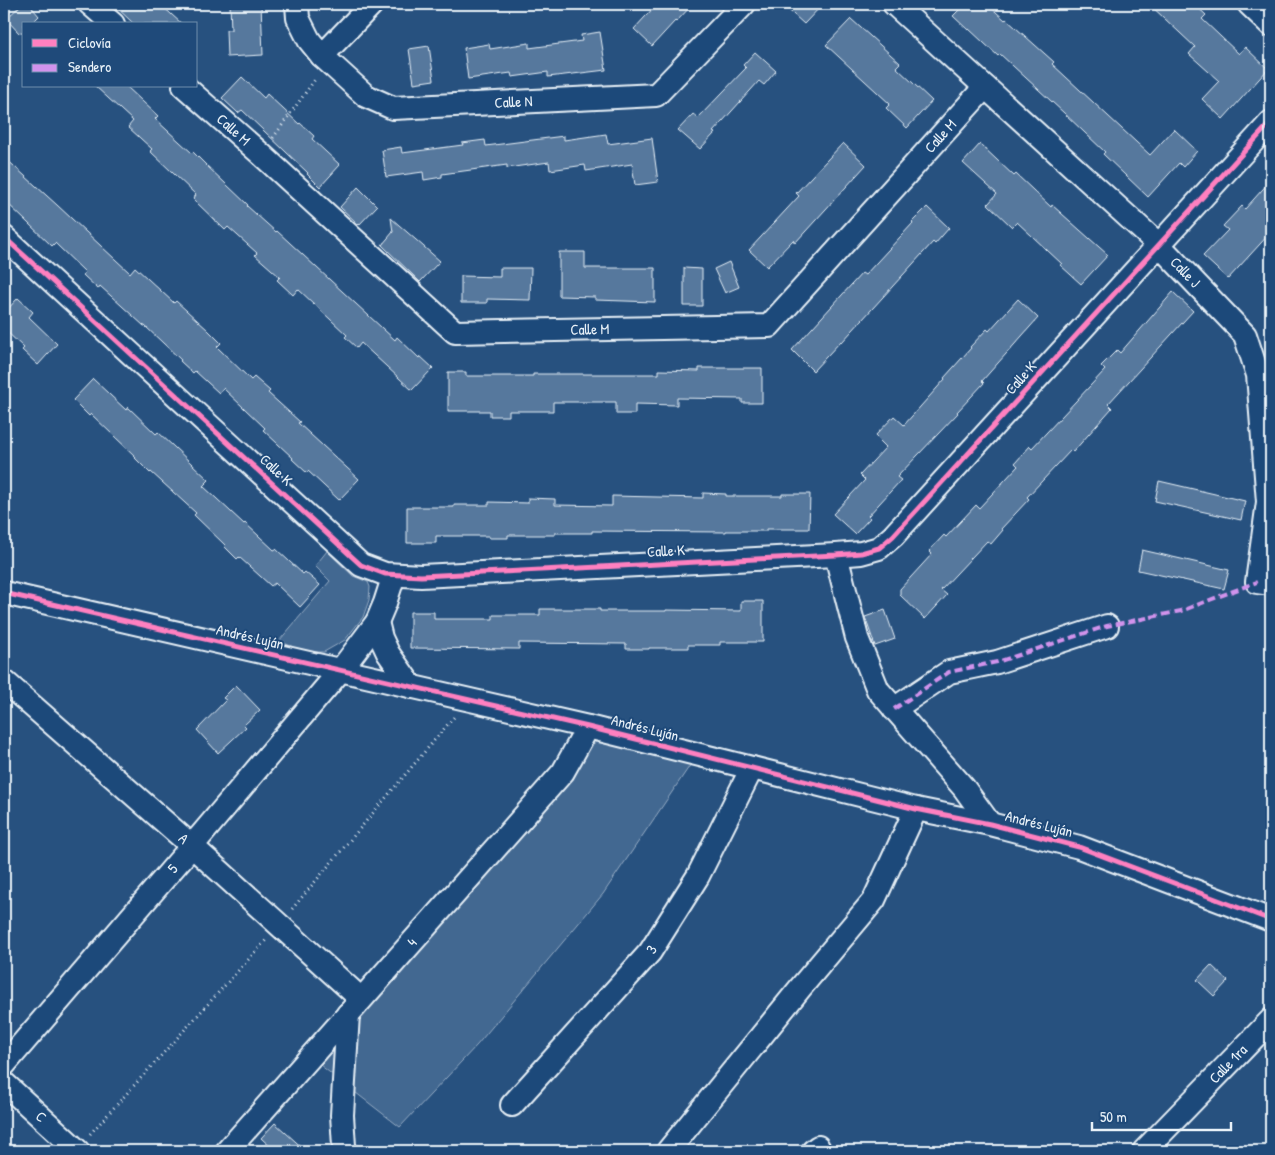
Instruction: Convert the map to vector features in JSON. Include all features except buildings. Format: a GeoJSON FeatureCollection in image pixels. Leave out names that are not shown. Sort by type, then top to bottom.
{"type":"FeatureCollection","features":[{"type":"Feature","properties":{"kind":"street"},"geometry":{"type":"LineString","coordinates":[[90,4],[111,22]]}},
{"type":"Feature","properties":{"kind":"street","name":"Calle N"},"geometry":{"type":"LineString","coordinates":[[297,4],[298,18],[309,40],[325,59],[366,96],[393,108],[656,95],[744,4]]}},
{"type":"Feature","properties":{"kind":"street"},"geometry":{"type":"LineString","coordinates":[[325,59],[372,4]]}},
{"type":"Feature","properties":{"kind":"street","name":"Calle J"},"geometry":{"type":"LineString","coordinates":[[894,4],[1159,245],[1245,335],[1265,367],[1268,502],[1264,583]]}},
{"type":"Feature","properties":{"kind":"street"},"geometry":{"type":"LineString","coordinates":[[1249,4],[1271,25]]}},
{"type":"Feature","properties":{"kind":"street","name":"Calle M"},"geometry":{"type":"LineString","coordinates":[[186,88],[455,332],[769,326],[985,87]]}},
{"type":"Feature","properties":{"kind":"street","name":"Calle K"},"geometry":{"type":"LineString","coordinates":[[4,236],[361,565],[385,574],[421,576],[836,556],[861,553],[879,548],[893,536],[1271,122]]}},
{"type":"Feature","properties":{"kind":"street"},"geometry":{"type":"LineString","coordinates":[[836,556],[857,638],[866,665],[878,690],[964,788],[990,824]]}},
{"type":"Feature","properties":{"kind":"street","name":"5"},"geometry":{"type":"LineString","coordinates":[[4,1065],[340,671],[377,622],[394,575]]}},
{"type":"Feature","properties":{"kind":"street","name":"Andrés Luján"},"geometry":{"type":"LineString","coordinates":[[4,593],[588,727],[916,809],[990,824],[1079,848],[1271,920]]}},
{"type":"Feature","properties":{"kind":"street"},"geometry":{"type":"LineString","coordinates":[[377,622],[381,638],[388,653],[412,687]]}},
{"type":"Feature","properties":{"kind":"street"},"geometry":{"type":"LineString","coordinates":[[894,709],[949,672],[997,662],[1107,626]]}},
{"type":"Feature","properties":{"kind":"street","name":"A"},"geometry":{"type":"LineString","coordinates":[[4,681],[192,846],[355,1007]]}},
{"type":"Feature","properties":{"kind":"street","name":"4"},"geometry":{"type":"LineString","coordinates":[[226,1151],[563,772],[588,727]]}},
{"type":"Feature","properties":{"kind":"street","name":"3"},"geometry":{"type":"LineString","coordinates":[[512,1105],[650,952],[698,876],[752,768]]}},
{"type":"Feature","properties":{"kind":"street"},"geometry":{"type":"LineString","coordinates":[[668,1151],[874,900],[916,809]]}},
{"type":"Feature","properties":{"kind":"street"},"geometry":{"type":"LineString","coordinates":[[346,1151],[342,1114],[355,1007]]}},
{"type":"Feature","properties":{"kind":"street","name":"Calle 1ra"},"geometry":{"type":"LineString","coordinates":[[1144,1151],[1271,1020]]}},
{"type":"Feature","properties":{"kind":"street","name":"C"},"geometry":{"type":"LineString","coordinates":[[4,1083],[78,1151]]}},
{"type":"Feature","properties":{"kind":"path"},"geometry":{"type":"LineString","coordinates":[[262,155],[325,59]]}},
{"type":"Feature","properties":{"kind":"shaded area"},"geometry":{"type":"Polygon","coordinates":[[[327,551],[353,576],[368,582],[370,587],[369,600],[363,617],[345,640],[324,652],[303,651],[279,641],[330,581],[315,566],[327,551]]]}},
{"type":"Feature","properties":{"kind":"shaded area"},"geometry":{"type":"Polygon","coordinates":[[[604,739],[691,764],[603,894],[477,1045],[400,1127],[320,1065],[573,774],[592,744],[604,739]]]}},
{"type":"Feature","properties":{"kind":"marked path"},"geometry":{"type":"LineString","coordinates":[[894,709],[949,672],[997,662],[1107,626],[1181,611],[1257,582]]}},
{"type":"Feature","properties":{"kind":"cycle path"},"geometry":{"type":"LineString","coordinates":[[4,237],[361,565],[385,574],[421,576],[861,553],[879,548],[893,536],[1271,122]]}},
{"type":"Feature","properties":{"kind":"cycle path"},"geometry":{"type":"LineString","coordinates":[[4,593],[588,727],[916,809],[990,824],[1079,847],[1271,920]]}}]}
